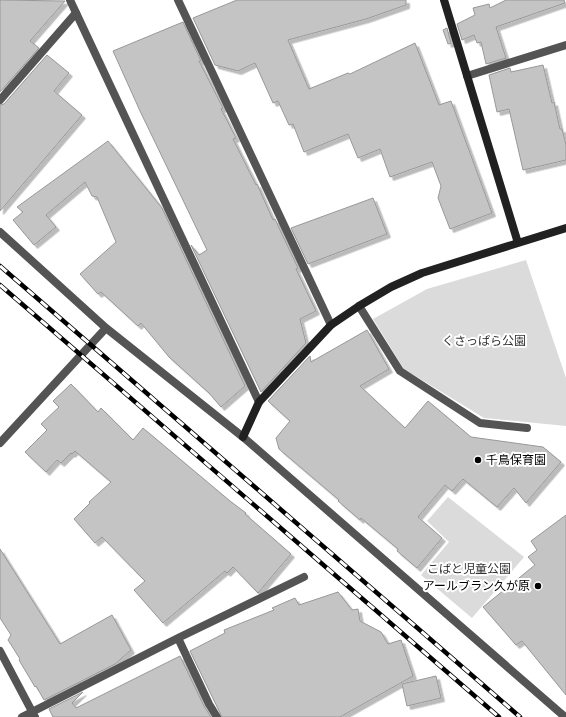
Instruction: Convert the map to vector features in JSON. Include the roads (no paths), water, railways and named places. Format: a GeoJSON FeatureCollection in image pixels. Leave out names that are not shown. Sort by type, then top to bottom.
{"type":"FeatureCollection","features":[{"type":"Feature","properties":{"kind":"street"},"geometry":{"type":"LineString","coordinates":[[70,0],[259,402]]}},
{"type":"Feature","properties":{"kind":"street"},"geometry":{"type":"LineString","coordinates":[[178,0],[331,325]]}},
{"type":"Feature","properties":{"kind":"street"},"geometry":{"type":"LineString","coordinates":[[444,0],[518,243]]}},
{"type":"Feature","properties":{"kind":"street"},"geometry":{"type":"LineString","coordinates":[[0,100],[76,13]]}},
{"type":"Feature","properties":{"kind":"street"},"geometry":{"type":"LineString","coordinates":[[467,76],[566,45]]}},
{"type":"Feature","properties":{"kind":"street"},"geometry":{"type":"LineString","coordinates":[[243,437],[259,402],[331,325],[359,306],[391,287],[422,273],[566,228]]}},
{"type":"Feature","properties":{"kind":"street"},"geometry":{"type":"LineString","coordinates":[[0,232],[106,328],[243,437],[565,717]]}},
{"type":"Feature","properties":{"kind":"street"},"geometry":{"type":"LineString","coordinates":[[359,306],[400,371],[480,423],[527,428]]}},
{"type":"Feature","properties":{"kind":"street"},"geometry":{"type":"LineString","coordinates":[[0,443],[106,328]]}},
{"type":"Feature","properties":{"kind":"street"},"geometry":{"type":"LineString","coordinates":[[22,717],[33,714],[178,638],[304,576]]}},
{"type":"Feature","properties":{"kind":"street"},"geometry":{"type":"LineString","coordinates":[[178,638],[209,704],[217,717]]}},
{"type":"Feature","properties":{"kind":"street"},"geometry":{"type":"LineString","coordinates":[[0,651],[33,714]]}},
{"type":"Feature","properties":{"kind":"railway"},"geometry":{"type":"LineString","coordinates":[[0,266],[520,717]]}},
{"type":"Feature","properties":{"kind":"railway"},"geometry":{"type":"LineString","coordinates":[[0,285],[499,717]]}},
{"type":"Feature","properties":{"kind":"place","name":"千鳥保育園"},"geometry":{"type":"Point","coordinates":[478,460]}},
{"type":"Feature","properties":{"kind":"place","name":"アールブラン久が原"},"geometry":{"type":"Point","coordinates":[538,586]}},
{"type":"Feature","properties":{"kind":"park label","name":"くさっぱら公園"},"geometry":{"type":"Point","coordinates":[484,341]}},
{"type":"Feature","properties":{"kind":"park label","name":"こばと児童公園"},"geometry":{"type":"Point","coordinates":[469,569]}}]}
